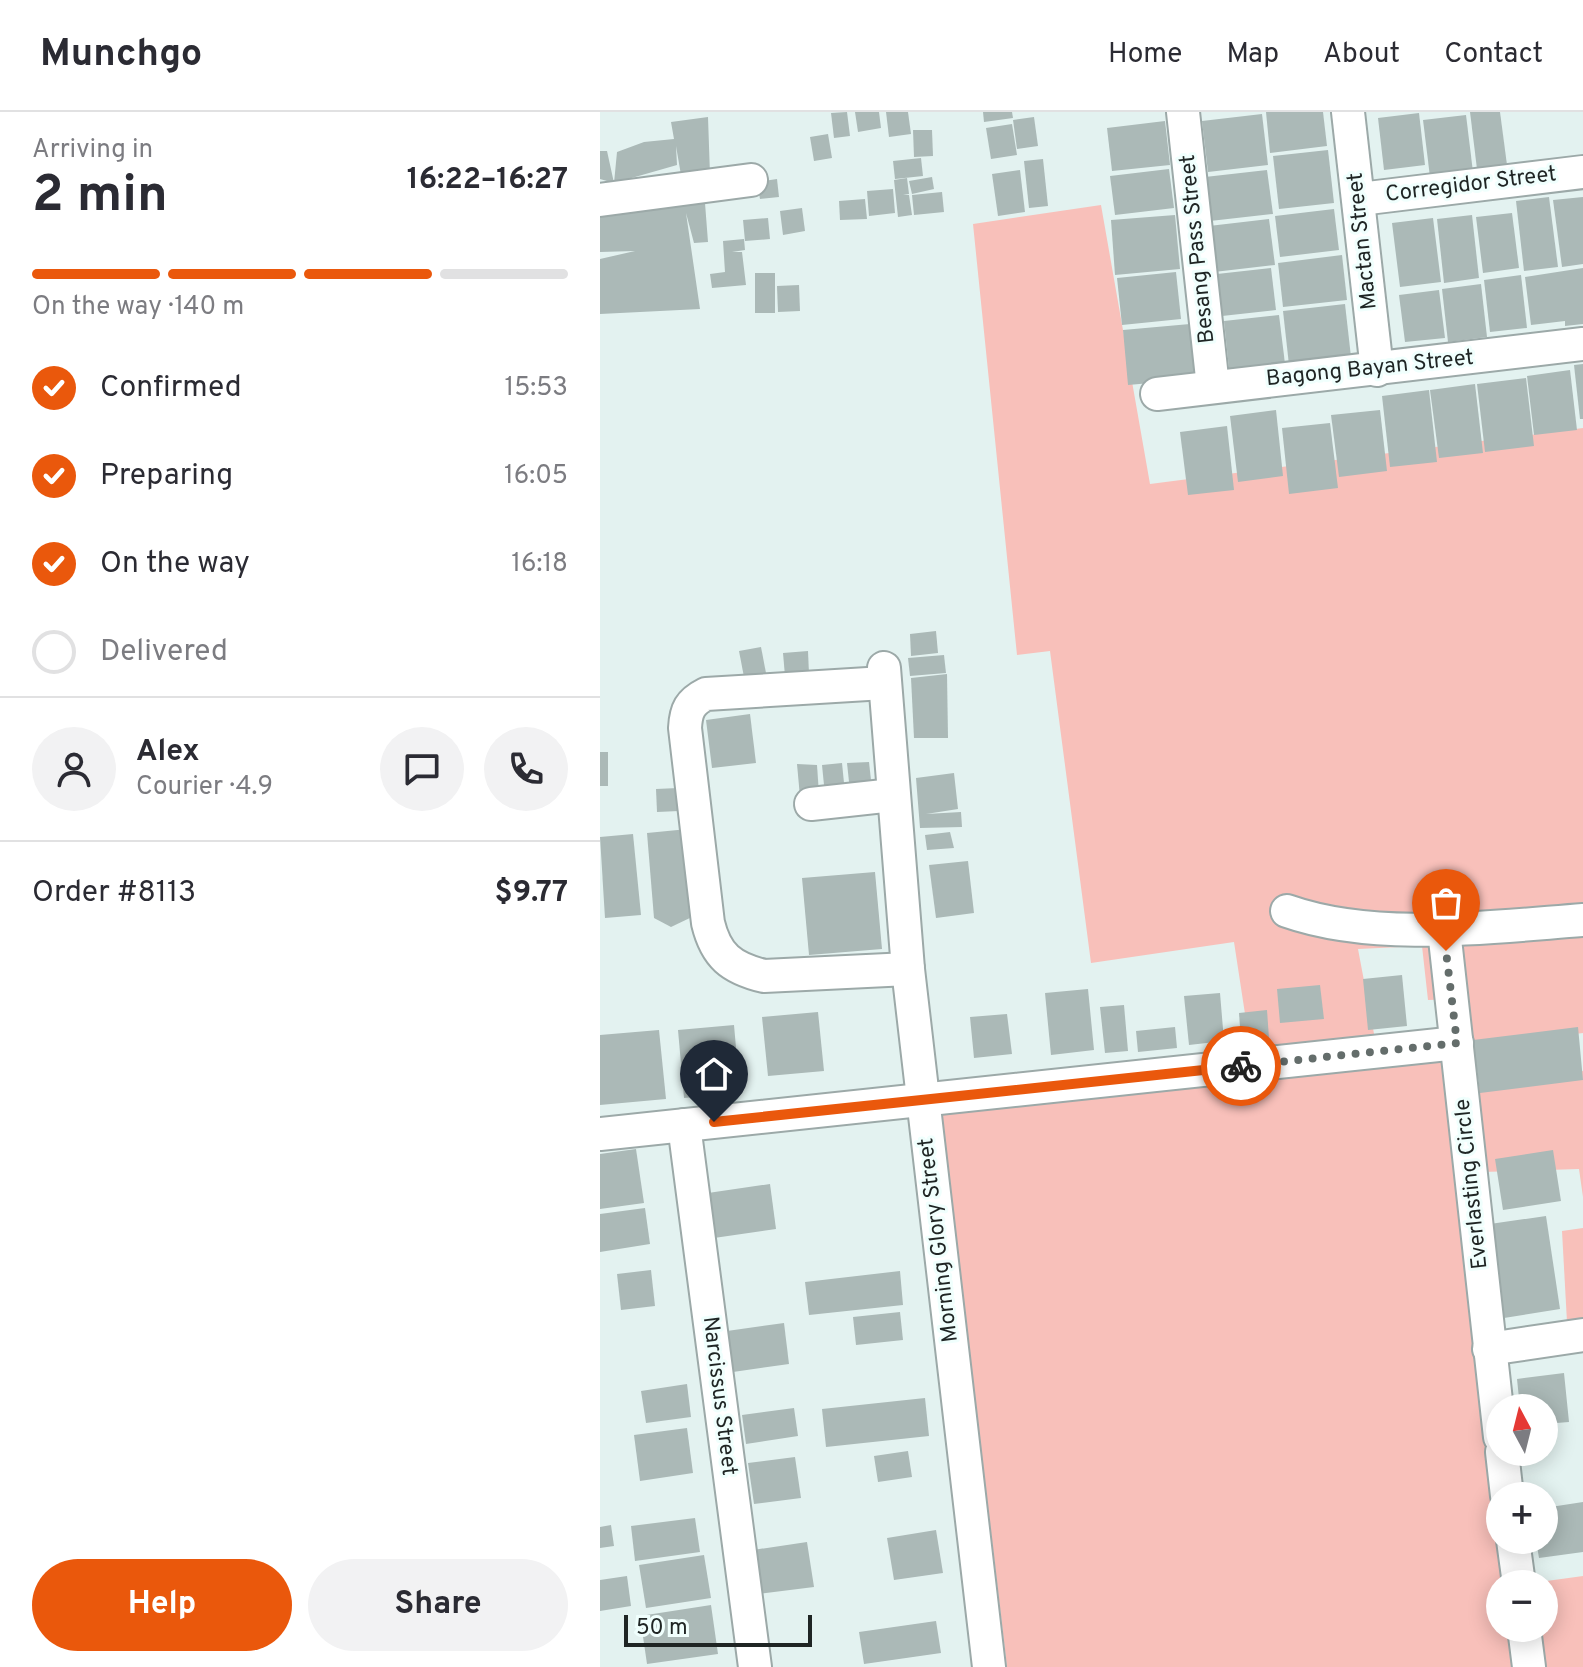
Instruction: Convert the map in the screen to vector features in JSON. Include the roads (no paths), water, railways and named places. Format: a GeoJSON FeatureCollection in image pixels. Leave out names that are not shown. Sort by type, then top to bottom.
{"type":"FeatureCollection","features":[{"type":"Feature","properties":{"kind":"street","name":"Besang Pass Street"},"geometry":{"type":"LineString","coordinates":[[1183,112],[1213,387]]}},
{"type":"Feature","properties":{"kind":"street","name":"Mactan Street"},"geometry":{"type":"LineString","coordinates":[[1348,112],[1377,370]]}},
{"type":"Feature","properties":{"kind":"street","name":"Corregidor Street"},"geometry":{"type":"LineString","coordinates":[[1360,199],[1583,172]]}},
{"type":"Feature","properties":{"kind":"street"},"geometry":{"type":"LineString","coordinates":[[600,200],[751,180]]}},
{"type":"Feature","properties":{"kind":"street","name":"Bagong Bayan Street"},"geometry":{"type":"LineString","coordinates":[[1157,394],[1583,344]]}},
{"type":"Feature","properties":{"kind":"street","name":"Morning Glory Street"},"geometry":{"type":"LineString","coordinates":[[908,969],[764,976],[741,970],[723,959],[713,943],[708,923],[685,728],[686,712],[694,700],[706,694],[884,676],[908,969],[989,1667]]}},
{"type":"Feature","properties":{"kind":"street"},"geometry":{"type":"LineString","coordinates":[[811,804],[893,795]]}},
{"type":"Feature","properties":{"kind":"street"},"geometry":{"type":"LineString","coordinates":[[1287,911],[1333,922],[1444,930],[1583,920]]}},
{"type":"Feature","properties":{"kind":"street","name":"Everlasting Circle"},"geometry":{"type":"LineString","coordinates":[[1444,930],[1495,1394]]}},
{"type":"Feature","properties":{"kind":"street"},"geometry":{"type":"LineString","coordinates":[[600,1134],[1457,1043]]}},
{"type":"Feature","properties":{"kind":"street","name":"Narcissus Street"},"geometry":{"type":"LineString","coordinates":[[684,1125],[755,1667]]}},
{"type":"Feature","properties":{"kind":"street"},"geometry":{"type":"LineString","coordinates":[[1489,1349],[1583,1335]]}},
{"type":"Feature","properties":{"kind":"street"},"geometry":{"type":"LineString","coordinates":[[1526,1642],[1529,1667]]}}]}
